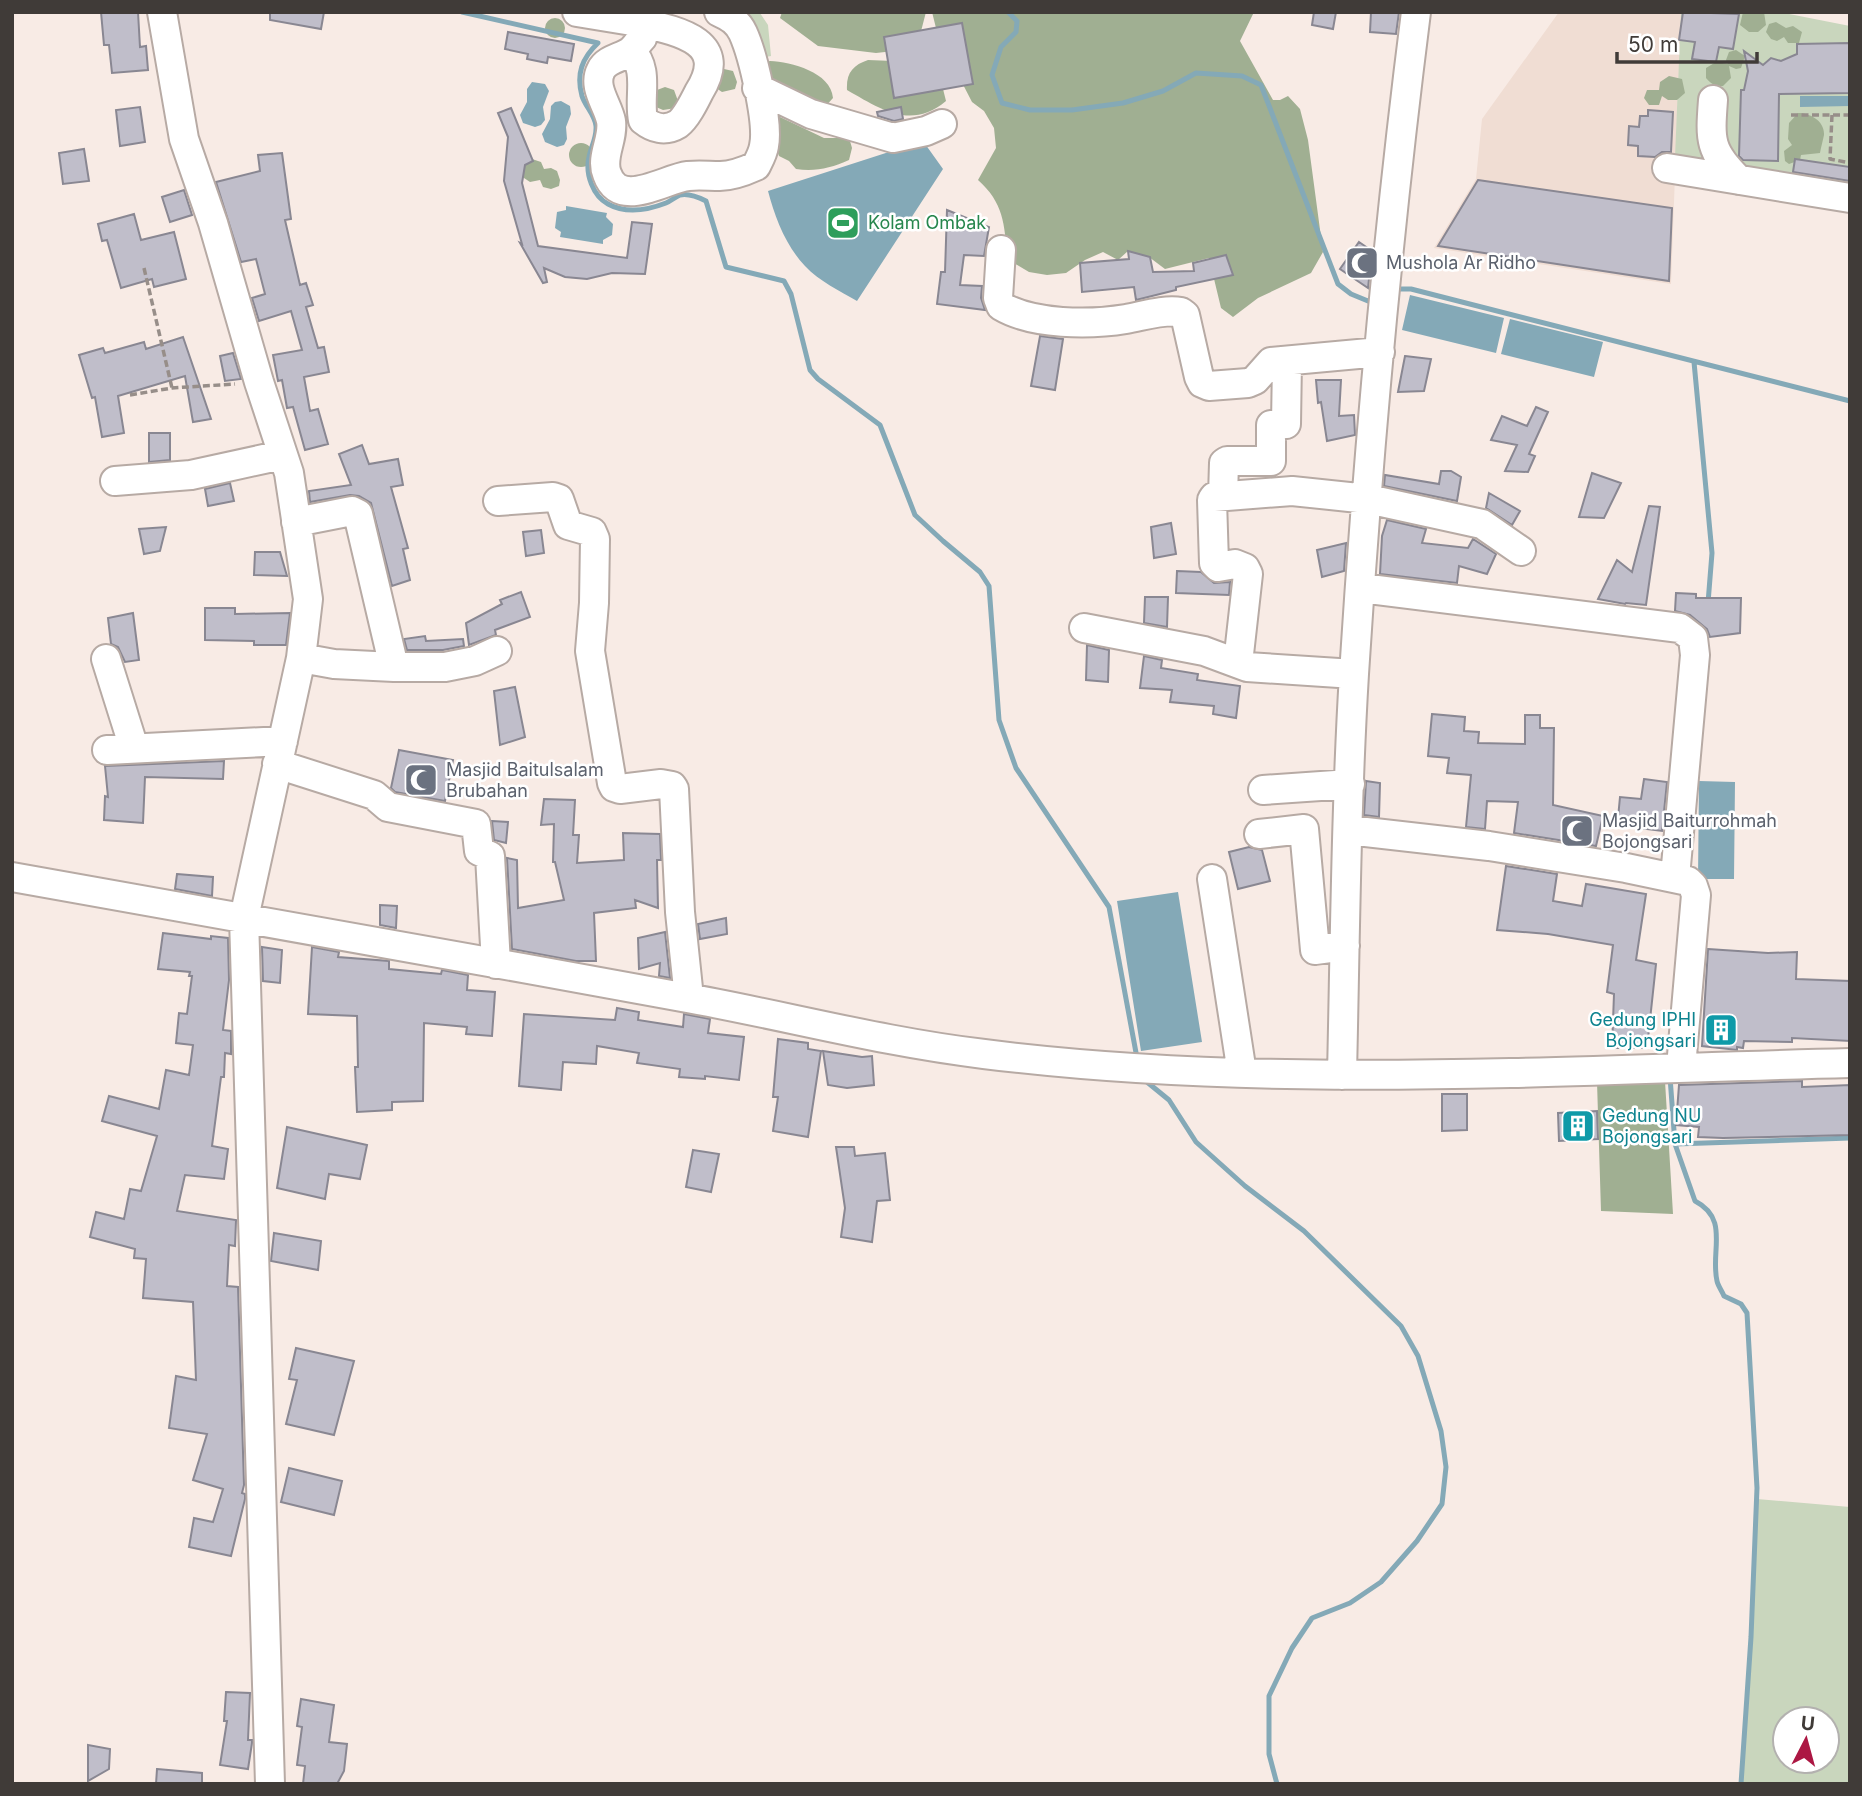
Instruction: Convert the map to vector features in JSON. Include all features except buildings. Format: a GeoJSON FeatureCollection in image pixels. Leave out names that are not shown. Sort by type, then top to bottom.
{"type":"FeatureCollection","features":[{"type":"Feature","properties":{"kind":"street"},"geometry":{"type":"LineString","coordinates":[[162,12],[184,139],[213,223],[259,382],[289,473],[307,599],[301,658],[244,918],[270,1784]]}},
{"type":"Feature","properties":{"kind":"street"},"geometry":{"type":"LineString","coordinates":[[576,12],[663,27],[695,41],[707,53],[711,65],[709,77],[679,123],[664,129],[653,128],[643,120],[640,106],[643,77],[638,59],[631,51]]}},
{"type":"Feature","properties":{"kind":"street"},"geometry":{"type":"LineString","coordinates":[[638,22],[642,37],[631,51],[611,60],[601,69],[597,82],[611,121],[606,172],[611,183],[623,190],[652,189],[686,176],[723,176],[756,166],[764,146],[764,113],[743,32],[733,18],[719,12]]}},
{"type":"Feature","properties":{"kind":"street"},"geometry":{"type":"LineString","coordinates":[[1342,1075],[1354,674],[1380,352],[1416,12]]}},
{"type":"Feature","properties":{"kind":"street"},"geometry":{"type":"LineString","coordinates":[[757,88],[811,114],[893,138],[926,131],[942,124]]}},
{"type":"Feature","properties":{"kind":"street"},"geometry":{"type":"LineString","coordinates":[[1713,100],[1711,137],[1724,165],[1739,180]]}},
{"type":"Feature","properties":{"kind":"street"},"geometry":{"type":"LineString","coordinates":[[1667,168],[1850,198]]}},
{"type":"Feature","properties":{"kind":"street"},"geometry":{"type":"LineString","coordinates":[[1001,250],[998,298],[1001,306],[1008,310],[1069,323],[1181,312],[1185,315],[1199,377],[1202,383],[1209,386],[1248,383],[1255,380],[1271,362],[1380,352]]}},
{"type":"Feature","properties":{"kind":"street"},"geometry":{"type":"LineString","coordinates":[[1223,496],[1224,463],[1227,461],[1271,469],[1271,425],[1286,424],[1287,360]]}},
{"type":"Feature","properties":{"kind":"street"},"geometry":{"type":"LineString","coordinates":[[114,481],[191,475],[282,454]]}},
{"type":"Feature","properties":{"kind":"street"},"geometry":{"type":"LineString","coordinates":[[1238,663],[1248,573],[1245,568],[1235,564],[1217,567],[1214,563],[1214,497],[1292,491],[1368,499],[1482,524],[1521,551]]}},
{"type":"Feature","properties":{"kind":"street"},"geometry":{"type":"LineString","coordinates":[[498,500],[559,499],[568,525],[592,532],[594,603],[590,651],[612,783],[620,789],[668,784],[674,789],[680,912],[690,998]]}},
{"type":"Feature","properties":{"kind":"street"},"geometry":{"type":"LineString","coordinates":[[296,522],[352,511],[358,514],[394,667]]}},
{"type":"Feature","properties":{"kind":"street"},"geometry":{"type":"LineString","coordinates":[[1361,588],[1679,628],[1687,632],[1693,638],[1695,655],[1681,879]]}},
{"type":"Feature","properties":{"kind":"street"},"geometry":{"type":"LineString","coordinates":[[1084,628],[1204,651],[1247,667],[1354,674]]}},
{"type":"Feature","properties":{"kind":"street"},"geometry":{"type":"LineString","coordinates":[[301,658],[334,664],[394,667],[461,665],[496,651]]}},
{"type":"Feature","properties":{"kind":"street"},"geometry":{"type":"LineString","coordinates":[[106,659],[120,749],[280,752],[374,795],[388,807],[475,824],[479,851],[490,856],[496,964]]}},
{"type":"Feature","properties":{"kind":"street"},"geometry":{"type":"LineString","coordinates":[[1263,790],[1350,784]]}},
{"type":"Feature","properties":{"kind":"street"},"geometry":{"type":"LineString","coordinates":[[1259,834],[1304,829],[1315,950],[1345,946]]}},
{"type":"Feature","properties":{"kind":"street"},"geometry":{"type":"LineString","coordinates":[[1348,830],[1489,846],[1681,879],[1693,886],[1696,895],[1674,1067]]}},
{"type":"Feature","properties":{"kind":"street"},"geometry":{"type":"LineString","coordinates":[[12,877],[690,998],[915,1044],[985,1055],[1143,1069],[1342,1075],[1850,1063]]}},
{"type":"Feature","properties":{"kind":"street"},"geometry":{"type":"LineString","coordinates":[[1212,879],[1242,1073]]}},
{"type":"Feature","properties":{"kind":"path"},"geometry":{"type":"LineString","coordinates":[[1791,115],[1850,115]]}},
{"type":"Feature","properties":{"kind":"path"},"geometry":{"type":"LineString","coordinates":[[1832,115],[1830,159],[1850,163]]}},
{"type":"Feature","properties":{"kind":"path"},"geometry":{"type":"LineString","coordinates":[[144,268],[172,388]]}},
{"type":"Feature","properties":{"kind":"path"},"geometry":{"type":"LineString","coordinates":[[130,395],[172,388],[259,382]]}},
{"type":"Feature","properties":{"kind":"shaded area"},"geometry":{"type":"Polygon","coordinates":[[[1559,12],[1681,12],[1671,284],[1434,248],[1476,179],[1482,119],[1559,12]]]}},
{"type":"Feature","properties":{"kind":"green space"},"geometry":{"type":"Polygon","coordinates":[[[735,12],[760,13],[768,25],[771,56],[761,58],[735,12]]]}},
{"type":"Feature","properties":{"kind":"green space"},"geometry":{"type":"Polygon","coordinates":[[[782,12],[926,12],[919,39],[894,51],[876,53],[818,46],[780,18],[782,12]]]}},
{"type":"Feature","properties":{"kind":"green space"},"geometry":{"type":"Polygon","coordinates":[[[932,12],[1254,12],[1240,41],[1273,100],[1288,96],[1300,109],[1308,140],[1323,252],[1311,273],[1258,298],[1233,317],[1221,308],[1209,258],[1165,269],[1149,257],[1138,268],[1128,251],[1118,260],[1103,252],[1066,273],[1047,275],[1029,272],[1007,259],[1002,216],[993,197],[978,180],[996,148],[994,128],[984,111],[972,102],[938,36],[932,12]]]}},
{"type":"Feature","properties":{"kind":"green space"},"geometry":{"type":"Polygon","coordinates":[[[1681,12],[1779,12],[1850,26],[1850,211],[1674,181],[1681,12]]]}},
{"type":"Feature","properties":{"kind":"green space"},"geometry":{"type":"Polygon","coordinates":[[[1743,12],[1764,12],[1766,25],[1758,32],[1749,32],[1740,25],[1743,12]]]}},
{"type":"Feature","properties":{"kind":"green space"},"geometry":{"type":"Polygon","coordinates":[[[555,18],[562,21],[565,28],[562,35],[555,38],[548,35],[545,28],[548,21],[555,18]]]}},
{"type":"Feature","properties":{"kind":"green space"},"geometry":{"type":"Polygon","coordinates":[[[1776,22],[1786,28],[1793,26],[1802,32],[1799,43],[1788,43],[1784,37],[1777,41],[1771,39],[1766,32],[1769,24],[1776,22]]]}},
{"type":"Feature","properties":{"kind":"green space"},"geometry":{"type":"Polygon","coordinates":[[[1736,50],[1745,56],[1741,68],[1729,66],[1731,78],[1723,86],[1710,82],[1706,78],[1706,68],[1716,62],[1728,64],[1726,60],[1729,52],[1736,50]]]}},
{"type":"Feature","properties":{"kind":"green space"},"geometry":{"type":"Polygon","coordinates":[[[868,60],[893,61],[942,85],[946,101],[933,110],[909,116],[896,114],[872,104],[847,90],[852,70],[868,60]]]}},
{"type":"Feature","properties":{"kind":"green space"},"geometry":{"type":"Polygon","coordinates":[[[770,61],[799,66],[818,75],[831,89],[833,98],[824,108],[764,86],[762,63],[770,61]]]}},
{"type":"Feature","properties":{"kind":"green space"},"geometry":{"type":"Polygon","coordinates":[[[716,71],[733,71],[737,82],[735,89],[722,92],[716,88],[716,71]]]}},
{"type":"Feature","properties":{"kind":"green space"},"geometry":{"type":"Polygon","coordinates":[[[1669,76],[1682,79],[1685,93],[1677,100],[1668,100],[1662,96],[1659,105],[1649,105],[1644,98],[1647,90],[1659,90],[1660,82],[1669,76]]]}},
{"type":"Feature","properties":{"kind":"green space"},"geometry":{"type":"Polygon","coordinates":[[[665,87],[674,90],[678,101],[676,108],[663,110],[656,107],[654,99],[657,90],[665,87]]]}},
{"type":"Feature","properties":{"kind":"green space"},"geometry":{"type":"Polygon","coordinates":[[[1798,113],[1816,119],[1824,130],[1824,135],[1820,153],[1801,155],[1800,160],[1789,164],[1785,161],[1784,151],[1792,145],[1788,139],[1789,123],[1798,113]]]}},
{"type":"Feature","properties":{"kind":"green space"},"geometry":{"type":"Polygon","coordinates":[[[780,117],[824,138],[844,138],[850,141],[852,148],[849,160],[823,169],[796,169],[789,161],[779,156],[774,141],[775,118],[780,117]]]}},
{"type":"Feature","properties":{"kind":"green space"},"geometry":{"type":"Polygon","coordinates":[[[581,143],[589,147],[593,155],[589,163],[581,167],[573,163],[569,155],[573,147],[581,143]]]}},
{"type":"Feature","properties":{"kind":"green space"},"geometry":{"type":"Polygon","coordinates":[[[532,159],[541,162],[544,169],[557,171],[559,186],[551,189],[543,187],[540,180],[530,182],[524,178],[521,171],[524,162],[532,159]]]}},
{"type":"Feature","properties":{"kind":"green space"},"geometry":{"type":"Polygon","coordinates":[[[1665,1081],[1673,1214],[1601,1211],[1597,1082],[1665,1081]]]}},
{"type":"Feature","properties":{"kind":"green space"},"geometry":{"type":"Polygon","coordinates":[[[1757,1499],[1850,1507],[1850,1784],[1741,1784],[1757,1499]]]}},
{"type":"Feature","properties":{"kind":"water"},"geometry":{"type":"Polygon","coordinates":[[[532,82],[545,84],[549,91],[543,107],[545,120],[535,127],[523,123],[520,115],[527,102],[527,89],[532,82]]]}},
{"type":"Feature","properties":{"kind":"water"},"geometry":{"type":"Polygon","coordinates":[[[1800,96],[1850,96],[1850,106],[1800,107],[1800,96]]]}},
{"type":"Feature","properties":{"kind":"water"},"geometry":{"type":"Polygon","coordinates":[[[561,101],[570,106],[571,114],[566,127],[567,139],[564,145],[557,147],[545,142],[542,134],[550,119],[551,106],[561,101]]]}},
{"type":"Feature","properties":{"kind":"water","name":"Kolam Ombak"},"geometry":{"type":"Polygon","coordinates":[[[923,141],[943,169],[857,301],[817,276],[798,258],[782,231],[768,191],[923,141]]]}},
{"type":"Feature","properties":{"kind":"water"},"geometry":{"type":"Polygon","coordinates":[[[566,206],[607,213],[606,217],[613,224],[612,235],[603,240],[603,244],[560,237],[561,232],[555,228],[557,212],[566,210],[566,206]]]}},
{"type":"Feature","properties":{"kind":"water"},"geometry":{"type":"Polygon","coordinates":[[[1410,295],[1504,318],[1496,353],[1402,330],[1410,295]]]}},
{"type":"Feature","properties":{"kind":"water"},"geometry":{"type":"Polygon","coordinates":[[[1510,319],[1603,342],[1594,377],[1501,354],[1510,319]]]}},
{"type":"Feature","properties":{"kind":"water"},"geometry":{"type":"Polygon","coordinates":[[[1699,781],[1735,782],[1734,879],[1698,879],[1699,781]]]}},
{"type":"Feature","properties":{"kind":"water"},"geometry":{"type":"Polygon","coordinates":[[[1178,892],[1202,1042],[1141,1051],[1117,901],[1178,892]]]}},
{"type":"Feature","properties":{"kind":"waterway"},"geometry":{"type":"LineString","coordinates":[[462,12],[598,43],[584,61],[580,74],[582,96],[596,126],[588,170],[591,184],[598,196],[608,204],[630,210],[659,205],[680,195],[706,201],[726,267],[784,281],[791,294],[810,370],[818,379],[880,425],[915,515],[980,572],[989,586],[999,720],[1016,768],[1109,907],[1137,1058]]}},
{"type":"Feature","properties":{"kind":"waterway"},"geometry":{"type":"LineString","coordinates":[[1008,12],[1017,21],[1016,32],[1001,47],[992,75],[1002,103],[1030,110],[1072,110],[1123,103],[1163,91],[1196,73],[1242,76],[1261,85],[1338,284],[1351,294],[1368,301],[1373,298]]}},
{"type":"Feature","properties":{"kind":"waterway"},"geometry":{"type":"LineString","coordinates":[[1395,289],[1411,289],[1850,401]]}},
{"type":"Feature","properties":{"kind":"waterway"},"geometry":{"type":"LineString","coordinates":[[1694,362],[1712,553],[1708,603]]}},
{"type":"Feature","properties":{"kind":"waterway"},"geometry":{"type":"LineString","coordinates":[[1144,1077],[1169,1100],[1196,1142],[1245,1186],[1304,1231],[1401,1326],[1418,1356],[1441,1431],[1446,1467],[1442,1504],[1417,1541],[1381,1582],[1350,1603],[1312,1618],[1292,1648],[1269,1696],[1269,1754],[1277,1784]]}},
{"type":"Feature","properties":{"kind":"waterway"},"geometry":{"type":"LineString","coordinates":[[1670,1077],[1675,1144],[1695,1201],[1706,1208],[1715,1226],[1715,1270],[1718,1283],[1724,1296],[1741,1304],[1747,1313],[1757,1488],[1741,1784]]}},
{"type":"Feature","properties":{"kind":"waterway"},"geometry":{"type":"LineString","coordinates":[[1675,1144],[1850,1138]]}},
{"type":"Feature","properties":{"kind":"place","name":"Kolam Ombak"},"geometry":{"type":"Point","coordinates":[843,223]}},
{"type":"Feature","properties":{"kind":"place","name":"Mushola Ar Ridho"},"geometry":{"type":"Point","coordinates":[1362,263]}},
{"type":"Feature","properties":{"kind":"place","name":"Masjid Baitulsalam Brubahan"},"geometry":{"type":"Point","coordinates":[421,780]}},
{"type":"Feature","properties":{"kind":"place","name":"Masjid Baiturrohmah Bojongsari"},"geometry":{"type":"Point","coordinates":[1577,831]}},
{"type":"Feature","properties":{"kind":"place","name":"Gedung IPHI Bojongsari"},"geometry":{"type":"Point","coordinates":[1721,1030]}},
{"type":"Feature","properties":{"kind":"place","name":"Gedung NU Bojongsari"},"geometry":{"type":"Point","coordinates":[1578,1126]}}]}
